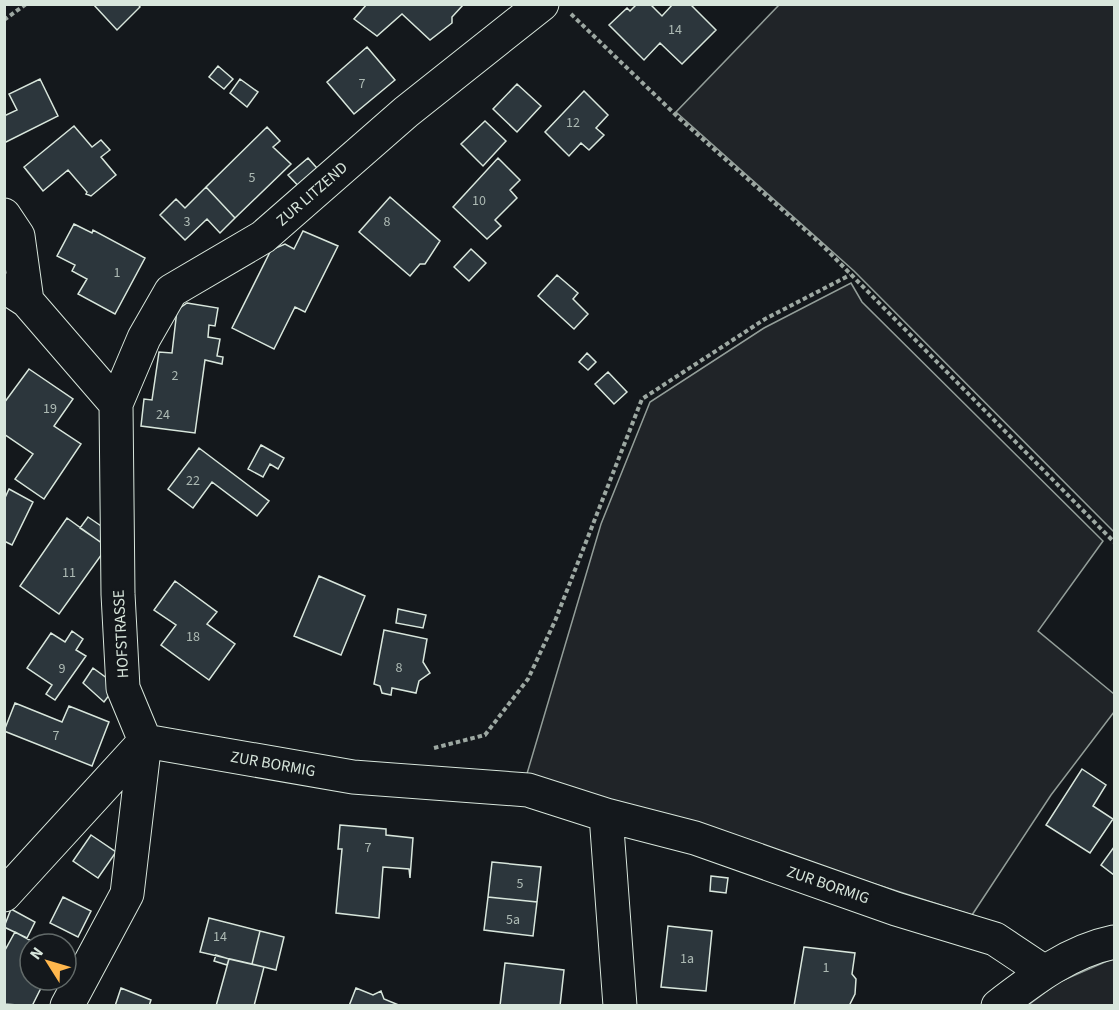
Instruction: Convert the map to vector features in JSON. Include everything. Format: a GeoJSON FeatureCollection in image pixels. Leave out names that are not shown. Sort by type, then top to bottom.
{"type":"FeatureCollection","features":[{"type":"Feature","properties":{"kind":"street","name":"ZUR LITZEND"},"geometry":{"type":"LineString","coordinates":[[116,404],[144,338],[171,291],[263,237],[406,112],[555,8]]}},
{"type":"Feature","properties":{"kind":"street"},"geometry":{"type":"LineString","coordinates":[[4,215],[18,237],[16,295],[116,404]]}},
{"type":"Feature","properties":{"kind":"street","name":"HOFSTRASSE"},"geometry":{"type":"LineString","coordinates":[[67,1005],[127,894],[145,741],[123,688],[118,594],[116,404]]}},
{"type":"Feature","properties":{"kind":"street"},"geometry":{"type":"LineString","coordinates":[[4,895],[145,741]]}},
{"type":"Feature","properties":{"kind":"street","name":"ZUR BORMIG"},"geometry":{"type":"LineString","coordinates":[[145,741],[353,777],[528,789],[606,815],[695,838],[896,909],[995,939],[1043,971]]}},
{"type":"Feature","properties":{"kind":"street"},"geometry":{"type":"LineString","coordinates":[[606,815],[620,1005]]}},
{"type":"Feature","properties":{"kind":"street"},"geometry":{"type":"LineString","coordinates":[[998,1005],[1043,971],[1098,945],[1114,942]]}},
{"type":"Feature","properties":{"kind":"path"},"geometry":{"type":"LineString","coordinates":[[4,20],[26,4]]}},
{"type":"Feature","properties":{"kind":"path"},"geometry":{"type":"LineString","coordinates":[[555,8],[821,244],[1114,542]]}},
{"type":"Feature","properties":{"kind":"path"},"geometry":{"type":"LineString","coordinates":[[430,749],[485,735],[528,679],[555,621],[642,399],[765,319],[850,275]]}},
{"type":"Feature","properties":{"kind":"shaded area"},"geometry":{"type":"Polygon","coordinates":[[[779,5],[1114,5],[1114,532],[854,271],[676,112],[779,5]]]}},
{"type":"Feature","properties":{"kind":"shaded area"},"geometry":{"type":"Polygon","coordinates":[[[851,283],[862,302],[1103,541],[1038,631],[1114,694],[1114,712],[1051,795],[972,915],[696,827],[526,777],[601,524],[650,402],[764,328],[851,283]]]}},
{"type":"Feature","properties":{"kind":"shaded area"},"geometry":{"type":"Polygon","coordinates":[[[1114,958],[1114,1005],[1027,1006],[1059,982],[1114,958]]]}},
{"type":"Feature","properties":{"kind":"building"},"geometry":{"type":"Polygon","coordinates":[[[93,4],[138,4],[140,7],[117,30],[93,4]]]}},
{"type":"Feature","properties":{"kind":"building"},"geometry":{"type":"Polygon","coordinates":[[[367,4],[463,5],[452,17],[452,23],[430,40],[402,14],[377,36],[354,19],[367,4]]]}},
{"type":"Feature","properties":{"kind":"building"},"geometry":{"type":"Polygon","coordinates":[[[637,4],[650,4],[662,16],[673,4],[690,4],[716,30],[682,64],[660,43],[644,60],[609,25],[627,8],[630,11],[637,4]]]}},
{"type":"Feature","properties":{"kind":"building"},"geometry":{"type":"Polygon","coordinates":[[[367,47],[395,80],[354,114],[327,82],[367,47]]]}},
{"type":"Feature","properties":{"kind":"building"},"geometry":{"type":"Polygon","coordinates":[[[218,66],[233,79],[224,89],[209,77],[218,66]]]}},
{"type":"Feature","properties":{"kind":"building"},"geometry":{"type":"Polygon","coordinates":[[[40,79],[58,116],[4,143],[4,116],[17,110],[9,94],[40,79]]]}},
{"type":"Feature","properties":{"kind":"building"},"geometry":{"type":"Polygon","coordinates":[[[240,79],[258,92],[247,107],[230,93],[240,79]]]}},
{"type":"Feature","properties":{"kind":"building"},"geometry":{"type":"Polygon","coordinates":[[[517,84],[541,106],[517,132],[493,109],[517,84]]]}},
{"type":"Feature","properties":{"kind":"building"},"geometry":{"type":"Polygon","coordinates":[[[584,91],[608,115],[596,128],[604,135],[589,150],[581,143],[569,156],[545,132],[584,91]]]}},
{"type":"Feature","properties":{"kind":"building"},"geometry":{"type":"Polygon","coordinates":[[[485,121],[506,141],[483,166],[461,144],[485,121]]]}},
{"type":"Feature","properties":{"kind":"building"},"geometry":{"type":"Polygon","coordinates":[[[74,126],[92,147],[101,140],[110,150],[101,157],[116,175],[91,196],[86,194],[87,192],[68,170],[43,191],[24,167],[74,126]]]}},
{"type":"Feature","properties":{"kind":"building"},"geometry":{"type":"Polygon","coordinates":[[[267,127],[280,141],[273,147],[291,164],[235,218],[206,187],[267,127]]]}},
{"type":"Feature","properties":{"kind":"building"},"geometry":{"type":"Polygon","coordinates":[[[308,158],[324,176],[305,193],[288,175],[308,158]]]}},
{"type":"Feature","properties":{"kind":"building"},"geometry":{"type":"Polygon","coordinates":[[[498,158],[520,180],[510,190],[517,198],[495,220],[501,226],[487,239],[453,207],[498,158]]]}},
{"type":"Feature","properties":{"kind":"building"},"geometry":{"type":"Polygon","coordinates":[[[206,187],[235,218],[220,233],[207,219],[185,240],[160,215],[176,199],[185,208],[206,187]]]}},
{"type":"Feature","properties":{"kind":"building"},"geometry":{"type":"Polygon","coordinates":[[[390,197],[440,241],[425,264],[420,264],[410,276],[359,232],[390,197]]]}},
{"type":"Feature","properties":{"kind":"building"},"geometry":{"type":"Polygon","coordinates":[[[74,224],[92,233],[93,230],[145,258],[115,314],[78,294],[87,279],[72,271],[75,265],[57,256],[74,224]]]}},
{"type":"Feature","properties":{"kind":"building"},"geometry":{"type":"Polygon","coordinates":[[[303,231],[338,246],[305,312],[295,307],[274,349],[232,328],[271,250],[285,244],[294,249],[303,231]]]}},
{"type":"Feature","properties":{"kind":"building"},"geometry":{"type":"Polygon","coordinates":[[[471,249],[486,263],[469,281],[454,267],[471,249]]]}},
{"type":"Feature","properties":{"kind":"building"},"geometry":{"type":"Polygon","coordinates":[[[557,275],[578,293],[573,299],[588,314],[574,329],[538,296],[557,275]]]}},
{"type":"Feature","properties":{"kind":"building"},"geometry":{"type":"Polygon","coordinates":[[[187,303],[218,308],[215,326],[209,325],[208,337],[220,339],[217,356],[223,357],[222,364],[205,360],[195,433],[141,426],[144,399],[152,400],[159,352],[172,353],[177,310],[187,303]]]}},
{"type":"Feature","properties":{"kind":"building"},"geometry":{"type":"Polygon","coordinates":[[[587,353],[596,362],[588,370],[579,362],[587,353]]]}},
{"type":"Feature","properties":{"kind":"building"},"geometry":{"type":"Polygon","coordinates":[[[29,369],[73,399],[54,426],[81,444],[44,499],[15,479],[33,454],[4,434],[4,403],[29,369]]]}},
{"type":"Feature","properties":{"kind":"building"},"geometry":{"type":"Polygon","coordinates":[[[608,372],[627,392],[614,404],[595,384],[608,372]]]}},
{"type":"Feature","properties":{"kind":"building"},"geometry":{"type":"Polygon","coordinates":[[[261,445],[284,458],[278,469],[270,464],[263,477],[248,469],[261,445]]]}},
{"type":"Feature","properties":{"kind":"building"},"geometry":{"type":"Polygon","coordinates":[[[199,448],[269,501],[257,516],[212,482],[193,508],[168,489],[199,448]]]}},
{"type":"Feature","properties":{"kind":"building"},"geometry":{"type":"Polygon","coordinates":[[[9,489],[33,502],[12,545],[4,541],[4,500],[9,489]]]}},
{"type":"Feature","properties":{"kind":"building"},"geometry":{"type":"Polygon","coordinates":[[[88,517],[107,530],[105,545],[80,528],[88,517]]]}},
{"type":"Feature","properties":{"kind":"building"},"geometry":{"type":"Polygon","coordinates":[[[67,518],[107,547],[59,614],[20,586],[67,518]]]}},
{"type":"Feature","properties":{"kind":"building"},"geometry":{"type":"Polygon","coordinates":[[[319,576],[365,596],[341,655],[294,636],[319,576]]]}},
{"type":"Feature","properties":{"kind":"building"},"geometry":{"type":"Polygon","coordinates":[[[175,581],[217,612],[207,624],[235,644],[209,680],[161,645],[176,625],[154,610],[175,581]]]}},
{"type":"Feature","properties":{"kind":"building"},"geometry":{"type":"Polygon","coordinates":[[[398,609],[426,615],[423,628],[396,623],[398,609]]]}},
{"type":"Feature","properties":{"kind":"building"},"geometry":{"type":"Polygon","coordinates":[[[384,630],[427,639],[423,662],[430,673],[419,681],[416,693],[392,688],[391,695],[382,693],[380,686],[374,684],[384,630]]]}},
{"type":"Feature","properties":{"kind":"building"},"geometry":{"type":"Polygon","coordinates":[[[72,631],[83,639],[76,650],[86,656],[55,700],[46,694],[52,685],[27,668],[51,633],[65,642],[72,631]]]}},
{"type":"Feature","properties":{"kind":"building"},"geometry":{"type":"Polygon","coordinates":[[[93,668],[108,679],[110,694],[104,702],[83,683],[93,668]]]}},
{"type":"Feature","properties":{"kind":"building"},"geometry":{"type":"Polygon","coordinates":[[[15,703],[62,722],[69,706],[109,722],[92,766],[4,731],[15,703]]]}},
{"type":"Feature","properties":{"kind":"building"},"geometry":{"type":"Polygon","coordinates":[[[1082,769],[1106,785],[1093,806],[1113,819],[1090,853],[1046,825],[1082,769]]]}},
{"type":"Feature","properties":{"kind":"building"},"geometry":{"type":"Polygon","coordinates":[[[340,825],[386,829],[386,835],[413,838],[410,878],[409,869],[383,867],[379,918],[336,913],[342,849],[338,849],[340,825]]]}},
{"type":"Feature","properties":{"kind":"building"},"geometry":{"type":"Polygon","coordinates":[[[91,835],[116,852],[98,878],[73,861],[91,835]]]}},
{"type":"Feature","properties":{"kind":"building"},"geometry":{"type":"Polygon","coordinates":[[[1114,847],[1114,875],[1101,865],[1114,847]]]}},
{"type":"Feature","properties":{"kind":"building"},"geometry":{"type":"Polygon","coordinates":[[[492,862],[541,867],[537,902],[488,897],[492,862]]]}},
{"type":"Feature","properties":{"kind":"building"},"geometry":{"type":"Polygon","coordinates":[[[711,876],[728,878],[726,893],[710,891],[711,876]]]}},
{"type":"Feature","properties":{"kind":"building"},"geometry":{"type":"Polygon","coordinates":[[[63,897],[91,911],[78,937],[78,932],[68,932],[50,923],[63,897]]]}},
{"type":"Feature","properties":{"kind":"building"},"geometry":{"type":"Polygon","coordinates":[[[488,897],[537,902],[533,936],[484,930],[488,897]]]}},
{"type":"Feature","properties":{"kind":"building"},"geometry":{"type":"Polygon","coordinates":[[[11,909],[35,922],[30,932],[18,934],[4,927],[11,909]]]}},
{"type":"Feature","properties":{"kind":"building"},"geometry":{"type":"Polygon","coordinates":[[[209,918],[260,931],[252,964],[200,952],[209,918]]]}},
{"type":"Feature","properties":{"kind":"building"},"geometry":{"type":"Polygon","coordinates":[[[668,926],[712,931],[706,991],[661,987],[668,926]]]}},
{"type":"Feature","properties":{"kind":"building"},"geometry":{"type":"Polygon","coordinates":[[[260,931],[284,937],[276,970],[252,964],[260,931]]]}},
{"type":"Feature","properties":{"kind":"building"},"geometry":{"type":"Polygon","coordinates":[[[15,932],[18,934],[18,992],[39,992],[32,1006],[4,1004],[4,952],[15,932]]]}},
{"type":"Feature","properties":{"kind":"building"},"geometry":{"type":"Polygon","coordinates":[[[804,947],[855,953],[852,974],[856,979],[855,994],[849,1006],[794,1006],[804,947]]]}},
{"type":"Feature","properties":{"kind":"building"},"geometry":{"type":"Polygon","coordinates":[[[216,955],[229,959],[227,965],[214,961],[216,955]]]}},
{"type":"Feature","properties":{"kind":"building"},"geometry":{"type":"Polygon","coordinates":[[[229,959],[264,967],[254,1006],[216,1006],[229,959]]]}},
{"type":"Feature","properties":{"kind":"building"},"geometry":{"type":"Polygon","coordinates":[[[505,963],[564,970],[560,1006],[500,1006],[505,963]]]}},
{"type":"Feature","properties":{"kind":"building"},"geometry":{"type":"Polygon","coordinates":[[[121,988],[151,1000],[149,1006],[115,1006],[121,988]]]}},
{"type":"Feature","properties":{"kind":"building"},"geometry":{"type":"Polygon","coordinates":[[[356,988],[373,995],[381,991],[384,999],[401,1006],[349,1006],[356,988]]]}}]}
